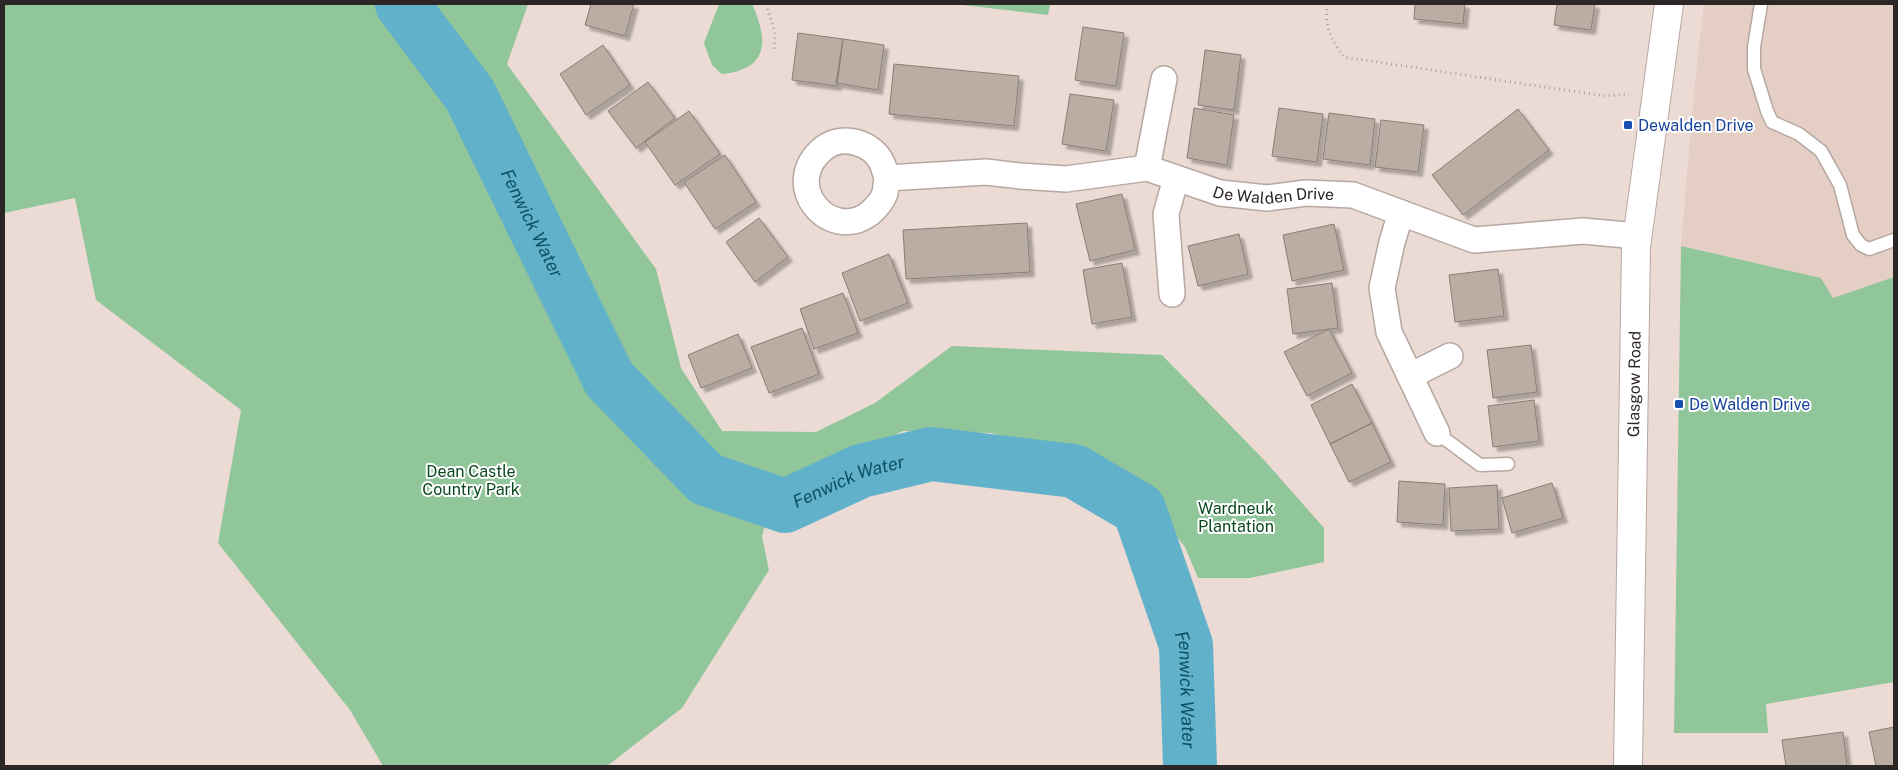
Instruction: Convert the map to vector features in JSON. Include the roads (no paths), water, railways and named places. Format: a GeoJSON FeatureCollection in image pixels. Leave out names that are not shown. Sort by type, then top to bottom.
{"type":"FeatureCollection","features":[{"type":"Feature","properties":{"kind":"main road","name":"Glasgow Road"},"geometry":{"type":"LineString","coordinates":[[1628,766],[1637,236],[1669,4]]}},
{"type":"Feature","properties":{"kind":"street"},"geometry":{"type":"LineString","coordinates":[[1147,168],[1164,79]]}},
{"type":"Feature","properties":{"kind":"street","name":"De Walden Drive"},"geometry":{"type":"LineString","coordinates":[[886,178],[986,172],[1066,179],[1147,168],[1220,194],[1266,198],[1306,193],[1353,195],[1474,240],[1582,231],[1637,236]]}},
{"type":"Feature","properties":{"kind":"street"},"geometry":{"type":"LineString","coordinates":[[1172,294],[1166,214],[1176,178]]}},
{"type":"Feature","properties":{"kind":"street"},"geometry":{"type":"LineString","coordinates":[[1401,213],[1392,242],[1382,288],[1389,332],[1437,433]]}},
{"type":"Feature","properties":{"kind":"street"},"geometry":{"type":"LineString","coordinates":[[1410,376],[1450,356]]}},
{"type":"Feature","properties":{"kind":"lane"},"geometry":{"type":"LineString","coordinates":[[1761,4],[1754,47],[1754,69],[1772,122],[1799,134],[1821,151],[1840,185],[1853,235],[1860,245],[1869,249],[1894,240]]}},
{"type":"Feature","properties":{"kind":"lane"},"geometry":{"type":"LineString","coordinates":[[1437,433],[1480,465],[1508,464]]}},
{"type":"Feature","properties":{"kind":"waterway","name":"Fenwick Water"},"geometry":{"type":"LineString","coordinates":[[402,4],[470,95],[609,379],[706,479],[785,506],[861,471],[931,454],[1074,471],[1139,509],[1186,645],[1190,766]]}},
{"type":"Feature","properties":{"kind":"place","name":"Dewalden Drive"},"geometry":{"type":"Point","coordinates":[1628,125]}},
{"type":"Feature","properties":{"kind":"place","name":"De Walden Drive"},"geometry":{"type":"Point","coordinates":[1679,404]}},
{"type":"Feature","properties":{"kind":"park label","name":"Dean Castle Country Park"},"geometry":{"type":"Point","coordinates":[471,480]}},
{"type":"Feature","properties":{"kind":"park label","name":"Wardneuk Plantation"},"geometry":{"type":"Point","coordinates":[1236,517]}}]}
